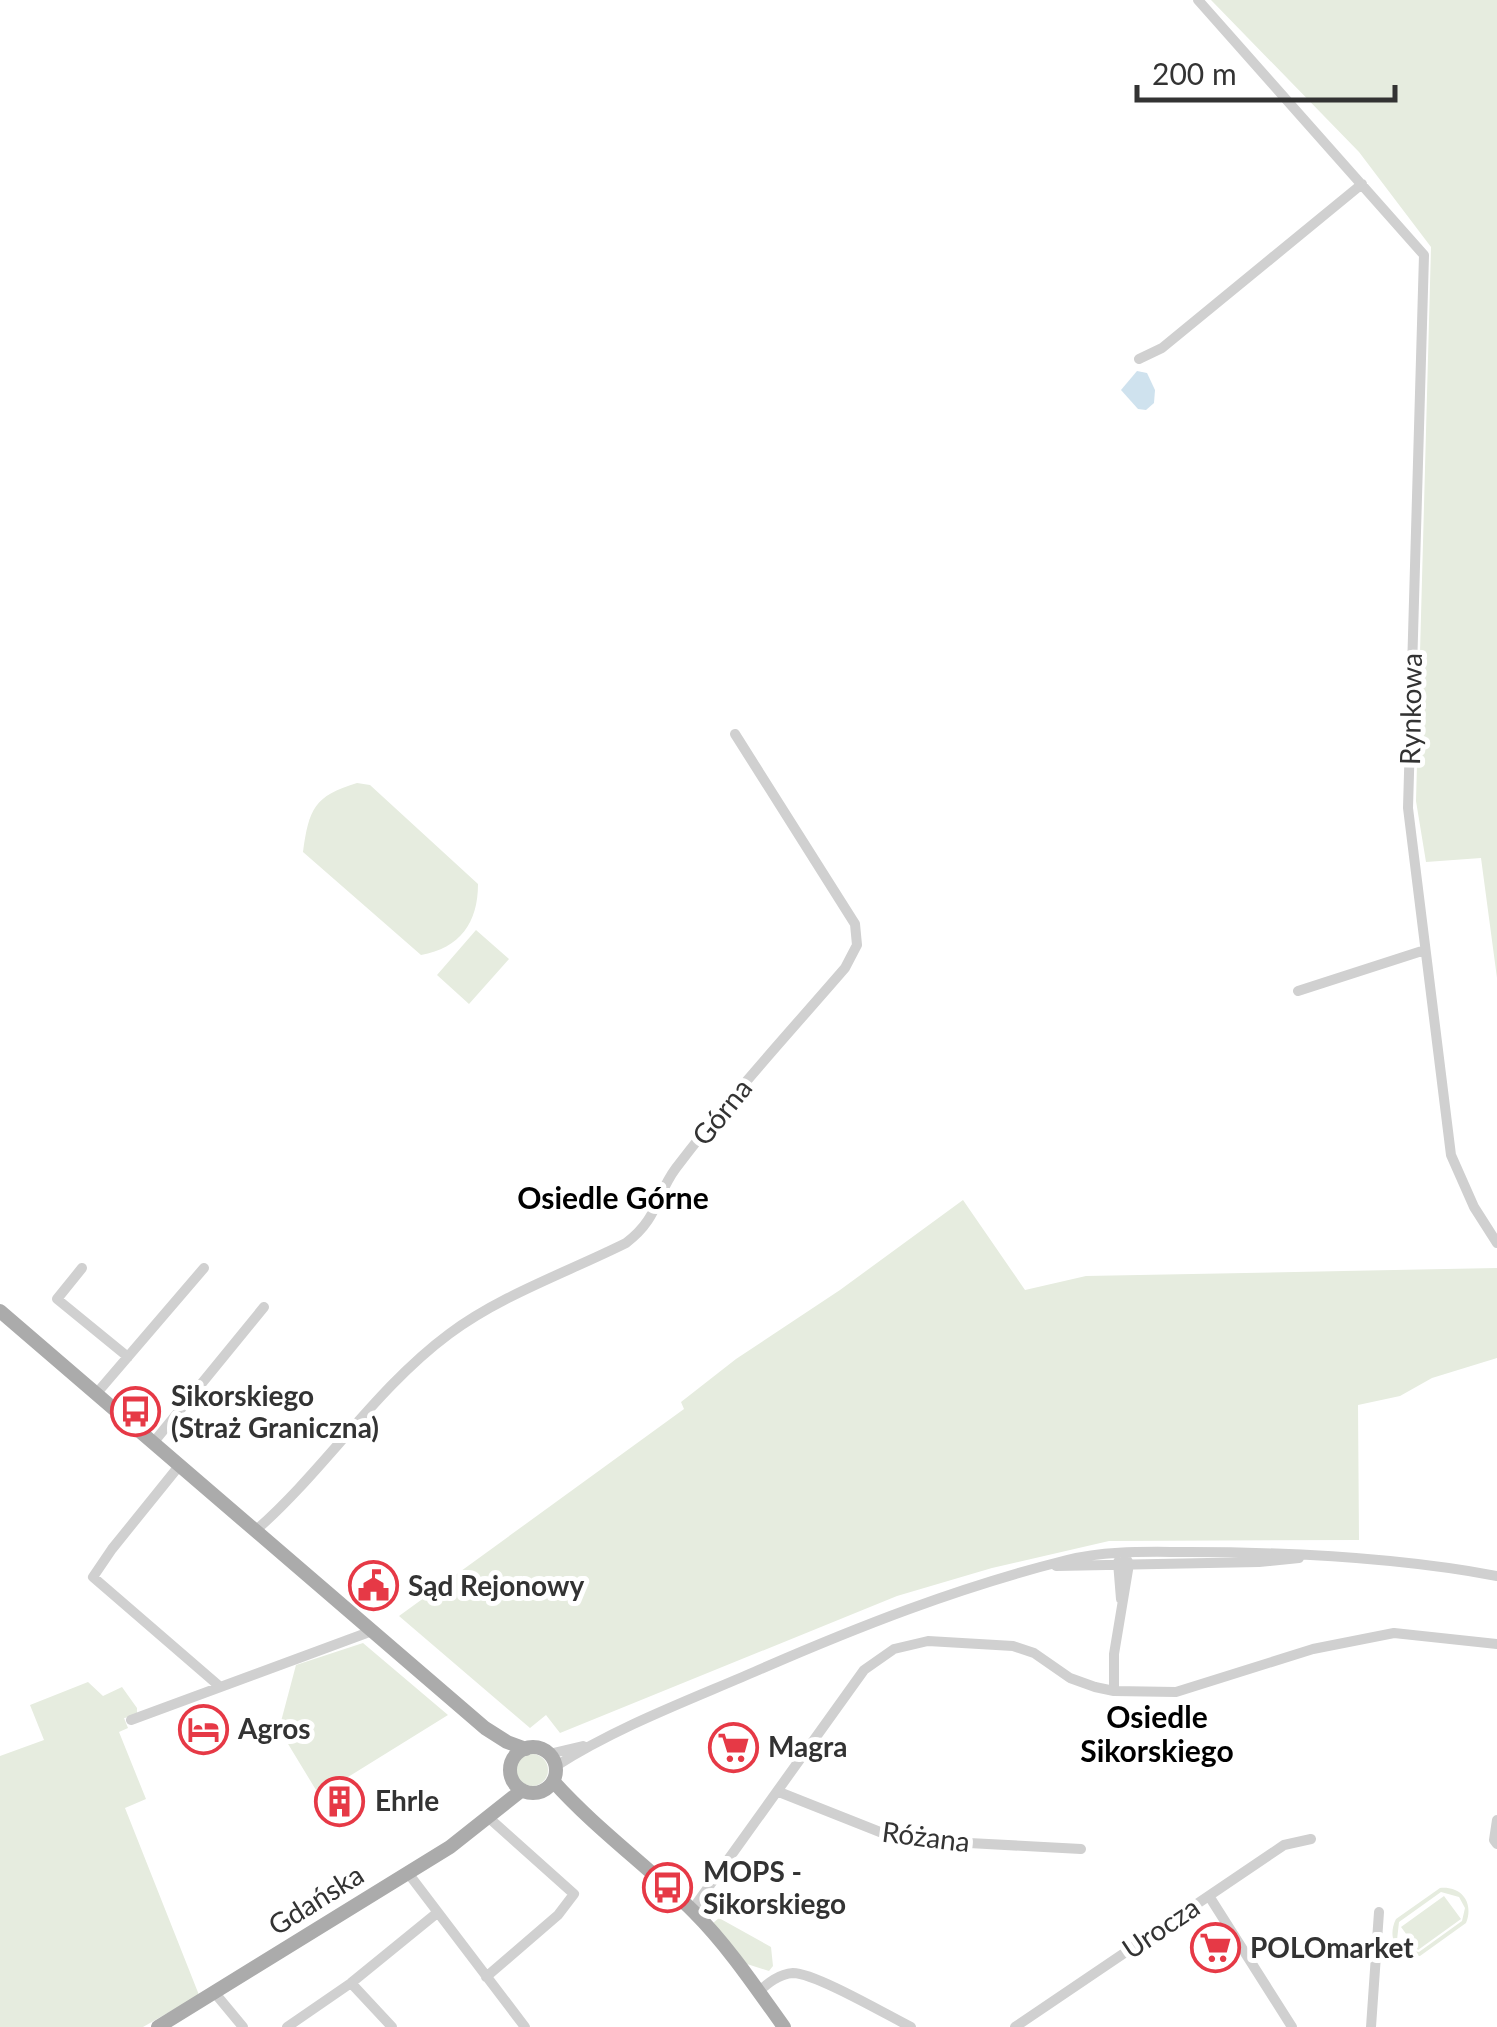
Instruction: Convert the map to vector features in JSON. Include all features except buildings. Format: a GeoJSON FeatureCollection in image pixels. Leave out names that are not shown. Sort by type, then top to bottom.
{"type":"FeatureCollection","features":[{"type":"Feature","properties":{"kind":"main road"},"geometry":{"type":"LineString","coordinates":[[0,1311],[485,1728],[507,1742],[538,1748],[574,1807],[692,1910],[784,2027]]}},
{"type":"Feature","properties":{"kind":"main road"},"geometry":{"type":"LineString","coordinates":[[485,1728],[522,1790],[550,1773]]}},
{"type":"Feature","properties":{"kind":"main road"},"geometry":{"type":"LineString","coordinates":[[493,1815],[517,1754],[526,1748]]}},
{"type":"Feature","properties":{"kind":"main road","name":"Gdańska"},"geometry":{"type":"LineString","coordinates":[[158,2027],[408,1873],[493,1815],[522,1790]]}},
{"type":"Feature","properties":{"kind":"street","name":"Rynkowa"},"geometry":{"type":"LineString","coordinates":[[1198,0],[1424,255],[1408,808],[1451,1155],[1474,1207],[1497,1243]]}},
{"type":"Feature","properties":{"kind":"street"},"geometry":{"type":"LineString","coordinates":[[1138,359],[1162,348],[1362,184]]}},
{"type":"Feature","properties":{"kind":"street","name":"Górna"},"geometry":{"type":"LineString","coordinates":[[256,1531],[377,1402],[448,1334],[504,1302],[626,1243],[644,1229],[674,1170],[845,968],[858,945],[854,924],[735,734]]}},
{"type":"Feature","properties":{"kind":"street"},"geometry":{"type":"LineString","coordinates":[[1298,991],[1425,950]]}},
{"type":"Feature","properties":{"kind":"street"},"geometry":{"type":"LineString","coordinates":[[82,1268],[57,1299],[128,1358]]}},
{"type":"Feature","properties":{"kind":"street"},"geometry":{"type":"LineString","coordinates":[[96,1394],[204,1268]]}},
{"type":"Feature","properties":{"kind":"street"},"geometry":{"type":"LineString","coordinates":[[153,1443],[264,1307]]}},
{"type":"Feature","properties":{"kind":"street"},"geometry":{"type":"LineString","coordinates":[[179,1466],[112,1548],[94,1574],[94,1581],[132,1609],[218,1686]]}},
{"type":"Feature","properties":{"kind":"street"},"geometry":{"type":"LineString","coordinates":[[550,1773],[589,1745],[781,1660],[938,1596],[1050,1566],[1123,1560],[1309,1556],[1400,1560],[1497,1576]]}},
{"type":"Feature","properties":{"kind":"street"},"geometry":{"type":"LineString","coordinates":[[1114,1692],[1123,1560]]}},
{"type":"Feature","properties":{"kind":"street"},"geometry":{"type":"LineString","coordinates":[[131,1720],[372,1631]]}},
{"type":"Feature","properties":{"kind":"street"},"geometry":{"type":"LineString","coordinates":[[692,1910],[864,1670],[894,1648],[928,1641],[1014,1646],[1070,1678],[1114,1692],[1176,1692],[1312,1650],[1394,1634],[1497,1644]]}},
{"type":"Feature","properties":{"kind":"street","name":"Różana"},"geometry":{"type":"LineString","coordinates":[[779,1792],[885,1834],[1082,1850]]}},
{"type":"Feature","properties":{"kind":"street"},"geometry":{"type":"LineString","coordinates":[[486,1977],[558,1915],[574,1894],[493,1815]]}},
{"type":"Feature","properties":{"kind":"street"},"geometry":{"type":"LineString","coordinates":[[1497,1820],[1497,1844]]}},
{"type":"Feature","properties":{"kind":"street","name":"Urocza"},"geometry":{"type":"LineString","coordinates":[[1015,2027],[1284,1845],[1311,1839]]}},
{"type":"Feature","properties":{"kind":"street"},"geometry":{"type":"LineString","coordinates":[[408,1873],[524,2027]]}},
{"type":"Feature","properties":{"kind":"street"},"geometry":{"type":"LineString","coordinates":[[1208,1896],[1292,2027]]}},
{"type":"Feature","properties":{"kind":"street"},"geometry":{"type":"LineString","coordinates":[[1371,2027],[1378,1912]]}},
{"type":"Feature","properties":{"kind":"street"},"geometry":{"type":"LineString","coordinates":[[287,2027],[351,1983],[437,1913]]}},
{"type":"Feature","properties":{"kind":"street"},"geometry":{"type":"LineString","coordinates":[[758,1992],[778,1977],[795,1973],[815,1979],[911,2027]]}},
{"type":"Feature","properties":{"kind":"street"},"geometry":{"type":"LineString","coordinates":[[351,1983],[392,2027]]}},
{"type":"Feature","properties":{"kind":"street"},"geometry":{"type":"LineString","coordinates":[[214,1992],[243,2027]]}},
{"type":"Feature","properties":{"kind":"shaded area"},"geometry":{"type":"Polygon","coordinates":[[[1211,0],[1497,0],[1497,978],[1481,858],[1426,862],[1416,801],[1431,247],[1359,152],[1211,0]]]}},
{"type":"Feature","properties":{"kind":"shaded area"},"geometry":{"type":"Polygon","coordinates":[[[357,783],[370,785],[478,884],[470,922],[456,940],[435,952],[421,955],[303,852],[316,806],[331,793],[357,783]]]}},
{"type":"Feature","properties":{"kind":"shaded area"},"geometry":{"type":"Polygon","coordinates":[[[476,930],[509,959],[469,1004],[437,975],[476,930]]]}},
{"type":"Feature","properties":{"kind":"shaded area"},"geometry":{"type":"Polygon","coordinates":[[[963,1200],[1025,1290],[1086,1276],[1497,1268],[1497,1358],[1432,1378],[1400,1396],[1358,1405],[1359,1540],[1109,1541],[992,1568],[897,1596],[560,1733],[546,1715],[530,1728],[399,1616],[684,1409],[681,1402],[736,1359],[840,1290],[963,1200]]]}},
{"type":"Feature","properties":{"kind":"shaded area"},"geometry":{"type":"Polygon","coordinates":[[[363,1643],[448,1715],[319,1795],[279,1729],[296,1665],[363,1643]]]}},
{"type":"Feature","properties":{"kind":"shaded area"},"geometry":{"type":"Polygon","coordinates":[[[88,1682],[103,1696],[122,1687],[137,1708],[137,1716],[124,1718],[128,1728],[119,1732],[146,1799],[125,1808],[199,1995],[143,2027],[0,2027],[0,1756],[44,1740],[30,1705],[88,1682]]]}},
{"type":"Feature","properties":{"kind":"shaded area"},"geometry":{"type":"Polygon","coordinates":[[[532,1754],[543,1759],[548,1770],[543,1781],[532,1786],[521,1781],[516,1770],[521,1759],[532,1754]]]}},
{"type":"Feature","properties":{"kind":"shaded area"},"geometry":{"type":"Polygon","coordinates":[[[1440,1888],[1460,1893],[1467,1903],[1466,1923],[1420,1956],[1412,1956],[1396,1945],[1392,1933],[1396,1919],[1440,1888]],[[1441,1892],[1399,1922],[1397,1940],[1406,1950],[1419,1952],[1462,1921],[1465,1908],[1459,1897],[1441,1892]]]}},
{"type":"Feature","properties":{"kind":"shaded area"},"geometry":{"type":"Polygon","coordinates":[[[1444,1896],[1461,1919],[1418,1950],[1401,1927],[1444,1896]]]}},
{"type":"Feature","properties":{"kind":"shaded area"},"geometry":{"type":"Polygon","coordinates":[[[719,1918],[771,1947],[773,1966],[769,1971],[747,1964],[713,1923],[719,1918]]]}},
{"type":"Feature","properties":{"kind":"water"},"geometry":{"type":"Polygon","coordinates":[[[1137,371],[1147,373],[1155,390],[1154,403],[1146,410],[1138,409],[1121,390],[1137,371]]]}},
{"type":"Feature","properties":{"kind":"place","name":"Sikorskiego (Straż Graniczna)"},"geometry":{"type":"Point","coordinates":[136,1412]}},
{"type":"Feature","properties":{"kind":"place","name":"Sąd Rejonowy"},"geometry":{"type":"Point","coordinates":[373,1586]}},
{"type":"Feature","properties":{"kind":"place","name":"Agros"},"geometry":{"type":"Point","coordinates":[203,1729]}},
{"type":"Feature","properties":{"kind":"place","name":"Magra"},"geometry":{"type":"Point","coordinates":[733,1747]}},
{"type":"Feature","properties":{"kind":"place","name":"Ehrle"},"geometry":{"type":"Point","coordinates":[340,1801]}},
{"type":"Feature","properties":{"kind":"place","name":"MOPS - Sikorskiego"},"geometry":{"type":"Point","coordinates":[668,1888]}},
{"type":"Feature","properties":{"kind":"place","name":"POLOmarket"},"geometry":{"type":"Point","coordinates":[1215,1948]}},
{"type":"Feature","properties":{"kind":"district","name":"Osiedle Górne"},"geometry":{"type":"Point","coordinates":[613,1199]}},
{"type":"Feature","properties":{"kind":"district","name":"Osiedle Sikorskiego"},"geometry":{"type":"Point","coordinates":[1157,1735]}}]}
